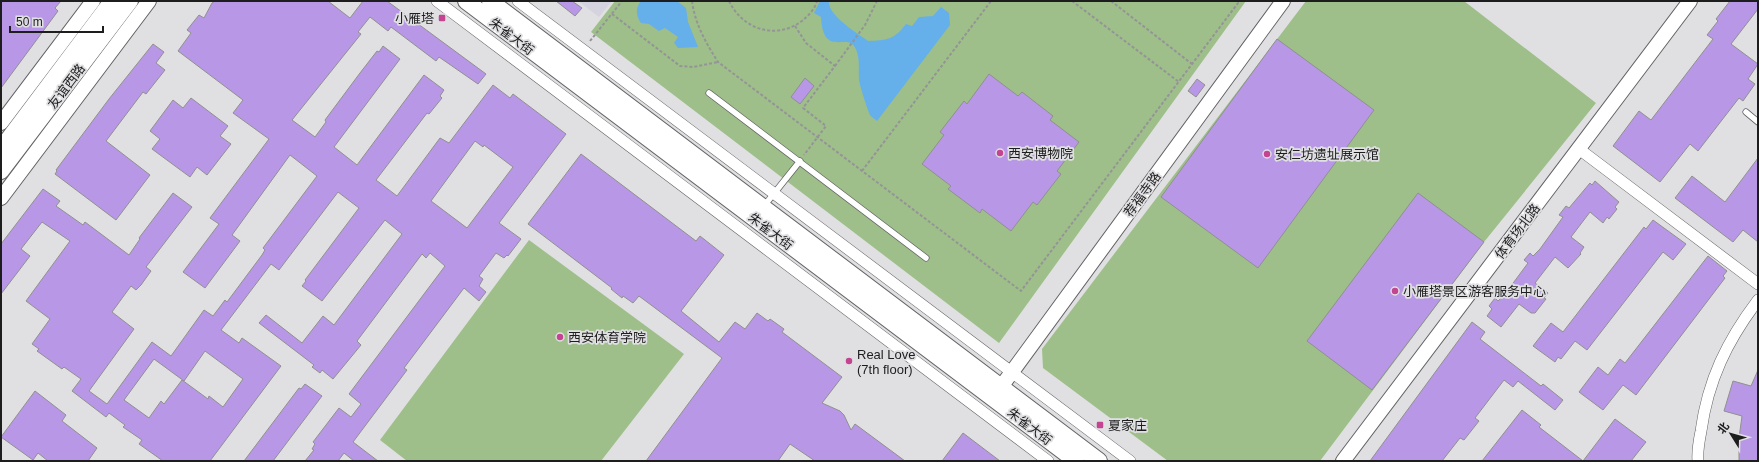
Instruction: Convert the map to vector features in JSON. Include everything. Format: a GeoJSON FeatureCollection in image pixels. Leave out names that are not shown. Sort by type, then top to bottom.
{"type":"FeatureCollection","features":[{"type":"Feature","properties":{"kind":"main road","name":"友谊西路"},"geometry":{"type":"LineString","coordinates":[[1,149],[112,1]]}},
{"type":"Feature","properties":{"kind":"main road","name":"友谊西路"},"geometry":{"type":"LineString","coordinates":[[1,171],[130,1]]}},
{"type":"Feature","properties":{"kind":"main road","name":"朱雀大街"},"geometry":{"type":"LineString","coordinates":[[466,1],[1076,461]]}},
{"type":"Feature","properties":{"kind":"main road","name":"朱雀大街"},"geometry":{"type":"LineString","coordinates":[[490,1],[764,206],[1099,461]]}},
{"type":"Feature","properties":{"kind":"street"},"geometry":{"type":"LineString","coordinates":[[1,123],[93,1]]}},
{"type":"Feature","properties":{"kind":"street"},"geometry":{"type":"LineString","coordinates":[[1,198],[150,1]]}},
{"type":"Feature","properties":{"kind":"street"},"geometry":{"type":"LineString","coordinates":[[437,1],[1048,461]]}},
{"type":"Feature","properties":{"kind":"street"},"geometry":{"type":"LineString","coordinates":[[518,1],[1130,461]]}},
{"type":"Feature","properties":{"kind":"street","name":"荐福寺路"},"geometry":{"type":"LineString","coordinates":[[1001,387],[1283,1]]}},
{"type":"Feature","properties":{"kind":"street","name":"体育场北路"},"geometry":{"type":"LineString","coordinates":[[1343,461],[1690,1]]}},
{"type":"Feature","properties":{"kind":"street"},"geometry":{"type":"LineString","coordinates":[[1579,149],[1758,284]]}},
{"type":"Feature","properties":{"kind":"street"},"geometry":{"type":"LineString","coordinates":[[1698,461],[1704,408],[1720,360],[1738,326],[1758,300]]}},
{"type":"Feature","properties":{"kind":"lane"},"geometry":{"type":"LineString","coordinates":[[709,93],[926,258]]}},
{"type":"Feature","properties":{"kind":"lane"},"geometry":{"type":"LineString","coordinates":[[1746,112],[1758,122]]}},
{"type":"Feature","properties":{"kind":"lane"},"geometry":{"type":"LineString","coordinates":[[764,206],[800,161]]}},
{"type":"Feature","properties":{"kind":"path"},"geometry":{"type":"LineString","coordinates":[[583,50],[622,1]]}},
{"type":"Feature","properties":{"kind":"path"},"geometry":{"type":"LineString","coordinates":[[692,1],[698,25],[718,62],[1021,291],[1238,3],[1235,1]]}},
{"type":"Feature","properties":{"kind":"path"},"geometry":{"type":"LineString","coordinates":[[729,1],[738,15],[750,25],[764,30],[780,31],[795,26],[807,17],[817,1]]}},
{"type":"Feature","properties":{"kind":"path"},"geometry":{"type":"LineString","coordinates":[[800,161],[826,126],[803,108],[835,66],[840,56],[865,25],[877,1]]}},
{"type":"Feature","properties":{"kind":"path"},"geometry":{"type":"LineString","coordinates":[[862,171],[991,1]]}},
{"type":"Feature","properties":{"kind":"path"},"geometry":{"type":"LineString","coordinates":[[1072,1],[1179,82]]}},
{"type":"Feature","properties":{"kind":"path"},"geometry":{"type":"LineString","coordinates":[[1111,1],[1192,64]]}},
{"type":"Feature","properties":{"kind":"path"},"geometry":{"type":"LineString","coordinates":[[612,14],[680,66],[693,66],[718,62]]}},
{"type":"Feature","properties":{"kind":"path"},"geometry":{"type":"LineString","coordinates":[[795,26],[806,43],[835,66]]}},
{"type":"Feature","properties":{"kind":"shaded area"},"geometry":{"type":"Polygon","coordinates":[[[578,1],[612,1],[599,17],[578,1]]]}},
{"type":"Feature","properties":{"kind":"green space"},"geometry":{"type":"Polygon","coordinates":[[[615,1],[1246,1],[999,343],[591,32],[615,1]]]}},
{"type":"Feature","properties":{"kind":"green space"},"geometry":{"type":"Polygon","coordinates":[[[1306,1],[1464,1],[1596,103],[1484,242],[1320,461],[1168,461],[1043,368],[1042,349],[1306,1]]]}},
{"type":"Feature","properties":{"kind":"green space","name":"西安体育学院"},"geometry":{"type":"Polygon","coordinates":[[[529,240],[684,354],[601,461],[407,461],[380,440],[529,240]]]}},
{"type":"Feature","properties":{"kind":"water"},"geometry":{"type":"Polygon","coordinates":[[[641,1],[677,1],[686,8],[688,22],[698,47],[678,48],[674,43],[678,37],[665,28],[659,31],[649,24],[641,23],[637,12],[641,1]]]}},
{"type":"Feature","properties":{"kind":"water"},"geometry":{"type":"Polygon","coordinates":[[[820,1],[829,1],[833,12],[838,18],[850,29],[868,41],[890,38],[898,33],[906,24],[912,26],[919,17],[933,16],[941,7],[949,13],[950,25],[877,121],[870,115],[862,92],[859,79],[858,54],[854,46],[850,43],[830,41],[826,37],[821,17],[814,13],[820,1]]]}},
{"type":"Feature","properties":{"kind":"building"},"geometry":{"type":"Polygon","coordinates":[[[1,1],[61,1],[55,8],[58,11],[1,88],[1,1]]]}},
{"type":"Feature","properties":{"kind":"building"},"geometry":{"type":"Polygon","coordinates":[[[215,1],[328,1],[350,18],[363,1],[387,1],[486,74],[478,84],[439,57],[436,61],[391,27],[388,31],[370,17],[358,32],[361,34],[292,120],[315,137],[326,122],[325,120],[360,73],[377,51],[379,52],[383,46],[400,59],[334,147],[357,165],[424,75],[444,90],[440,96],[442,98],[429,114],[427,113],[376,180],[397,196],[440,138],[449,143],[493,85],[510,98],[513,94],[566,134],[499,223],[521,239],[508,256],[507,255],[504,258],[496,253],[479,276],[483,279],[479,286],[486,292],[479,301],[464,288],[404,368],[407,370],[353,442],[378,461],[354,461],[344,453],[338,461],[305,461],[314,450],[312,449],[315,444],[313,442],[339,408],[351,417],[361,404],[349,394],[445,266],[430,253],[426,258],[422,254],[357,341],[361,345],[333,379],[322,370],[320,373],[312,367],[314,365],[259,323],[266,315],[302,343],[323,316],[334,325],[402,234],[385,220],[322,301],[302,286],[359,208],[338,192],[279,270],[271,264],[221,330],[239,343],[242,338],[281,366],[210,461],[163,461],[139,444],[142,440],[123,427],[125,425],[109,413],[106,417],[72,391],[81,379],[64,367],[62,369],[37,351],[39,349],[32,344],[50,319],[26,301],[70,241],[42,222],[21,249],[30,256],[1,294],[1,244],[43,189],[60,201],[56,206],[83,225],[85,222],[129,255],[140,239],[139,238],[173,193],[192,207],[146,267],[151,271],[141,285],[136,290],[131,286],[112,312],[134,329],[89,391],[107,404],[152,342],[171,356],[204,310],[213,316],[225,300],[227,302],[262,255],[265,250],[263,248],[317,176],[290,155],[232,235],[240,241],[205,288],[183,272],[219,224],[210,218],[269,139],[233,113],[243,100],[178,51],[191,33],[187,30],[199,15],[204,18],[212,3],[215,1]],[[475,141],[431,201],[467,228],[513,167],[484,145],[483,147],[475,141]],[[205,351],[184,381],[154,359],[124,400],[149,418],[161,401],[164,404],[182,380],[208,399],[209,396],[223,407],[243,379],[205,351]]]}},
{"type":"Feature","properties":{"kind":"building"},"geometry":{"type":"Polygon","coordinates":[[[556,1],[572,1],[582,8],[575,16],[556,1]]]}},
{"type":"Feature","properties":{"kind":"building"},"geometry":{"type":"Polygon","coordinates":[[[1730,1],[1758,1],[1758,9],[1731,44],[1758,64],[1748,79],[1755,84],[1743,101],[1739,98],[1698,151],[1690,144],[1660,182],[1613,146],[1639,111],[1651,120],[1713,39],[1707,35],[1718,21],[1716,19],[1730,1]]]}},
{"type":"Feature","properties":{"kind":"building","name":"安仁坊遗址展示馆"},"geometry":{"type":"Polygon","coordinates":[[[1277,39],[1374,110],[1258,268],[1161,197],[1277,39]]]}},
{"type":"Feature","properties":{"kind":"building"},"geometry":{"type":"Polygon","coordinates":[[[153,44],[164,52],[156,63],[165,70],[146,94],[143,92],[106,141],[150,175],[116,220],[55,174],[57,171],[56,170],[109,99],[153,44]]]}},
{"type":"Feature","properties":{"kind":"building","name":"西安博物院"},"geometry":{"type":"Polygon","coordinates":[[[989,74],[1018,96],[1022,92],[1053,116],[1050,120],[1079,142],[1057,171],[1061,174],[1037,205],[1033,202],[1011,231],[982,209],[980,213],[948,189],[951,186],[922,164],[944,135],[940,132],[964,101],[967,104],[989,74]]]}},
{"type":"Feature","properties":{"kind":"building"},"geometry":{"type":"Polygon","coordinates":[[[805,78],[814,86],[800,104],[791,97],[805,78]]]}},
{"type":"Feature","properties":{"kind":"building"},"geometry":{"type":"Polygon","coordinates":[[[1197,79],[1205,85],[1196,97],[1188,91],[1197,79]]]}},
{"type":"Feature","properties":{"kind":"building"},"geometry":{"type":"Polygon","coordinates":[[[191,98],[228,126],[220,136],[231,144],[207,175],[197,167],[190,177],[152,149],[160,139],[150,131],[173,100],[183,108],[191,98]]]}},
{"type":"Feature","properties":{"kind":"building"},"geometry":{"type":"Polygon","coordinates":[[[581,154],[696,241],[700,236],[724,255],[681,311],[719,342],[735,322],[745,329],[757,313],[768,321],[770,319],[784,329],[782,332],[842,377],[822,403],[840,411],[844,415],[851,430],[855,424],[905,461],[815,461],[790,444],[778,461],[646,461],[722,358],[639,296],[633,303],[623,296],[622,298],[611,289],[612,288],[528,224],[581,154]]]}},
{"type":"Feature","properties":{"kind":"building"},"geometry":{"type":"Polygon","coordinates":[[[1758,158],[1758,242],[1743,230],[1733,242],[1675,198],[1692,176],[1725,202],[1758,158]]]}},
{"type":"Feature","properties":{"kind":"building"},"geometry":{"type":"Polygon","coordinates":[[[1595,181],[1619,202],[1615,207],[1617,209],[1609,219],[1607,217],[1603,223],[1590,212],[1571,237],[1584,247],[1580,253],[1581,254],[1568,268],[1555,257],[1535,283],[1548,293],[1544,298],[1546,299],[1535,313],[1531,313],[1519,304],[1501,327],[1487,316],[1492,309],[1489,306],[1495,298],[1498,301],[1505,294],[1528,263],[1524,260],[1530,253],[1533,256],[1540,249],[1563,217],[1559,215],[1566,206],[1569,208],[1590,183],[1592,185],[1595,181]]]}},
{"type":"Feature","properties":{"kind":"building","name":"小雁塔景区游客服务中心"},"geometry":{"type":"Polygon","coordinates":[[[1418,193],[1484,242],[1372,390],[1307,341],[1418,193]]]}},
{"type":"Feature","properties":{"kind":"building"},"geometry":{"type":"Polygon","coordinates":[[[1653,220],[1686,244],[1673,260],[1663,252],[1587,350],[1575,341],[1561,359],[1558,357],[1555,362],[1533,346],[1551,323],[1563,332],[1644,227],[1646,229],[1653,220]]]}},
{"type":"Feature","properties":{"kind":"building"},"geometry":{"type":"Polygon","coordinates":[[[1708,256],[1727,271],[1723,276],[1725,278],[1636,395],[1623,385],[1603,410],[1579,392],[1598,367],[1608,375],[1620,359],[1625,363],[1708,256]]]}},
{"type":"Feature","properties":{"kind":"building"},"geometry":{"type":"Polygon","coordinates":[[[1472,322],[1485,332],[1480,339],[1541,386],[1543,384],[1563,400],[1555,410],[1518,381],[1513,387],[1504,380],[1475,418],[1479,421],[1464,440],[1460,438],[1442,461],[1370,461],[1472,322]]]}},
{"type":"Feature","properties":{"kind":"building"},"geometry":{"type":"Polygon","coordinates":[[[1758,370],[1758,461],[1739,461],[1739,438],[1742,416],[1724,411],[1733,381],[1751,386],[1758,370]]]}},
{"type":"Feature","properties":{"kind":"building"},"geometry":{"type":"Polygon","coordinates":[[[305,384],[322,396],[273,461],[244,461],[299,388],[301,389],[305,384]]]}},
{"type":"Feature","properties":{"kind":"building"},"geometry":{"type":"Polygon","coordinates":[[[35,391],[66,415],[62,421],[97,448],[88,461],[48,461],[38,453],[33,460],[1,437],[35,391]]]}},
{"type":"Feature","properties":{"kind":"building"},"geometry":{"type":"Polygon","coordinates":[[[1522,410],[1541,425],[1539,427],[1583,461],[1482,461],[1522,410]]]}},
{"type":"Feature","properties":{"kind":"building"},"geometry":{"type":"Polygon","coordinates":[[[1615,419],[1646,442],[1631,461],[1583,461],[1615,419]]]}},
{"type":"Feature","properties":{"kind":"building"},"geometry":{"type":"Polygon","coordinates":[[[963,433],[1000,461],[942,461],[963,433]]]}},
{"type":"Feature","properties":{"kind":"place","name":"小雁塔"},"geometry":{"type":"Point","coordinates":[442,18]}},
{"type":"Feature","properties":{"kind":"place","name":"西安博物院"},"geometry":{"type":"Point","coordinates":[1000,153]}},
{"type":"Feature","properties":{"kind":"place","name":"安仁坊遗址展示馆"},"geometry":{"type":"Point","coordinates":[1267,154]}},
{"type":"Feature","properties":{"kind":"place","name":"小雁塔景区游客服务中心"},"geometry":{"type":"Point","coordinates":[1395,291]}},
{"type":"Feature","properties":{"kind":"place","name":"西安体育学院"},"geometry":{"type":"Point","coordinates":[560,337]}},
{"type":"Feature","properties":{"kind":"place","name":"Real Love (7th floor)"},"geometry":{"type":"Point","coordinates":[849,361]}},
{"type":"Feature","properties":{"kind":"place","name":"夏家庄"},"geometry":{"type":"Point","coordinates":[1100,425]}}]}
